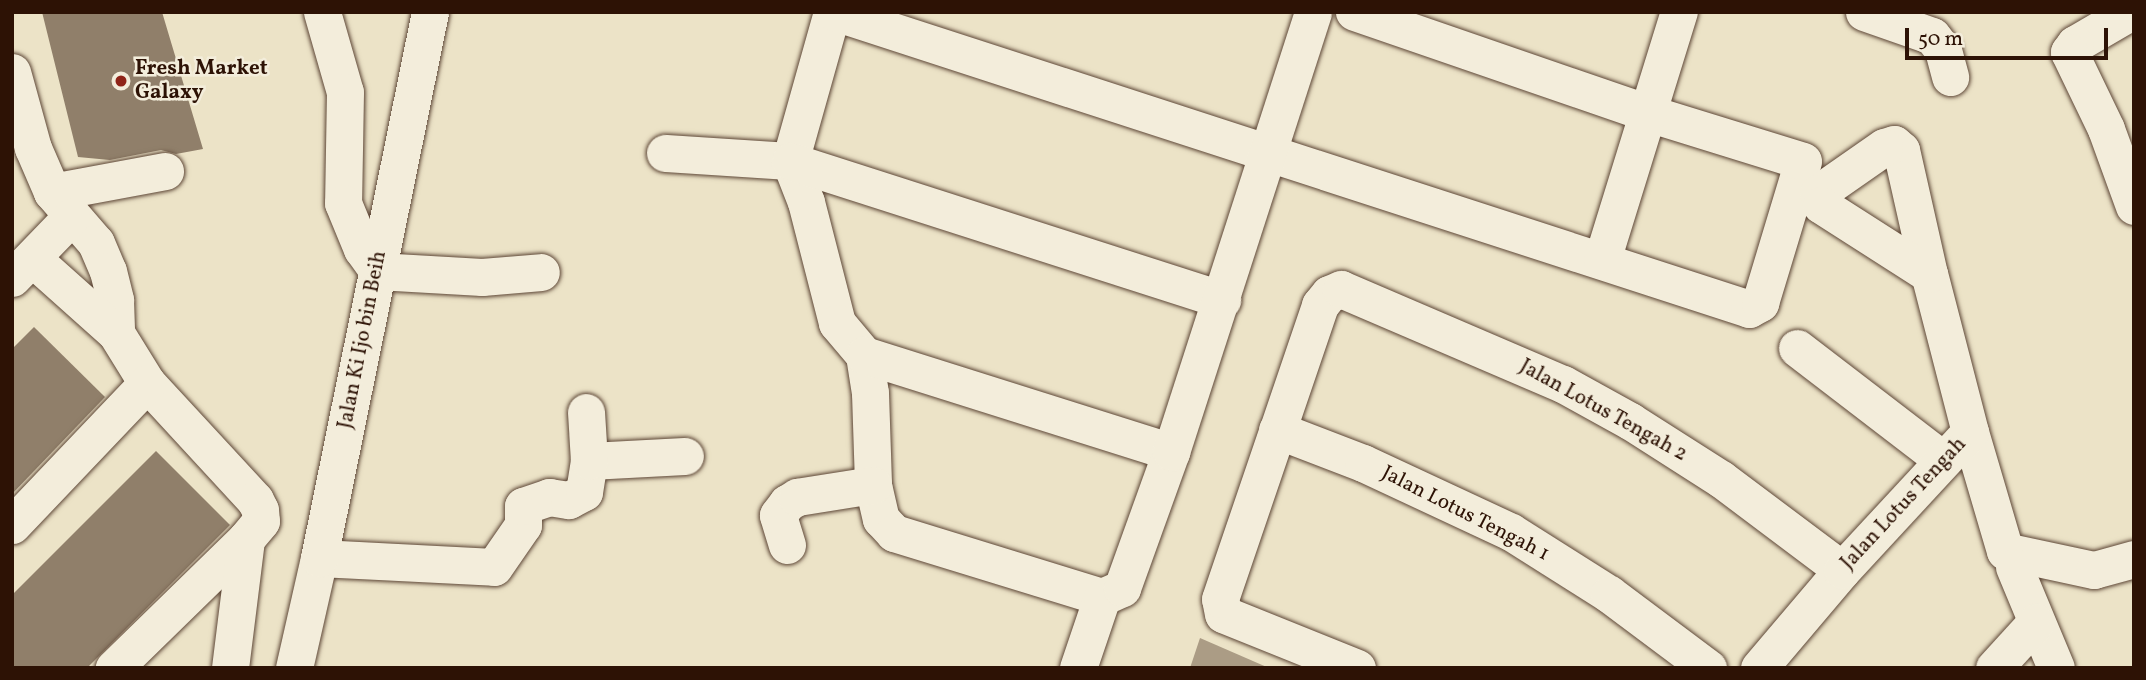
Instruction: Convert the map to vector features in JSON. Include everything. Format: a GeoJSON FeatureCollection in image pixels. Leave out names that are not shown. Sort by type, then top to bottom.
{"type":"FeatureCollection","features":[{"type":"Feature","properties":{"kind":"street"},"geometry":{"type":"LineString","coordinates":[[323,12],[345,92],[343,204],[362,249],[377,271],[482,277],[541,272]]}},
{"type":"Feature","properties":{"kind":"street","name":"Jalan Ki Ijo bin Beih"},"geometry":{"type":"LineString","coordinates":[[294,668],[319,558],[430,12]]}},
{"type":"Feature","properties":{"kind":"street"},"geometry":{"type":"LineString","coordinates":[[1313,12],[1268,153],[1223,300],[1122,588],[1102,597],[894,533],[881,519],[873,485],[870,393],[864,355],[838,324],[806,202],[790,161],[833,12],[1268,153],[1602,260],[1749,309],[1760,303],[1803,161],[1648,113],[1354,12]]}},
{"type":"Feature","properties":{"kind":"street"},"geometry":{"type":"LineString","coordinates":[[1602,260],[1679,12]]}},
{"type":"Feature","properties":{"kind":"street"},"geometry":{"type":"LineString","coordinates":[[1864,12],[1932,36],[1943,50],[1950,77]]}},
{"type":"Feature","properties":{"kind":"street"},"geometry":{"type":"LineString","coordinates":[[2130,12],[2075,44],[2069,52],[2106,129],[2134,206]]}},
{"type":"Feature","properties":{"kind":"street"},"geometry":{"type":"LineString","coordinates":[[12,72],[22,152],[62,205],[96,243],[108,271],[115,300],[116,333]]}},
{"type":"Feature","properties":{"kind":"street"},"geometry":{"type":"LineString","coordinates":[[665,153],[790,161],[1223,300]]}},
{"type":"Feature","properties":{"kind":"street"},"geometry":{"type":"LineString","coordinates":[[114,668],[246,539],[261,521],[255,500],[146,383],[116,333],[22,268],[62,205],[166,171]]}},
{"type":"Feature","properties":{"kind":"street","name":"Jalan Lotus Tengah"},"geometry":{"type":"LineString","coordinates":[[1759,668],[1842,570],[1970,432],[1929,274]]}},
{"type":"Feature","properties":{"kind":"street","name":"Jalan Lotus Tengah 2"},"geometry":{"type":"LineString","coordinates":[[1277,430],[1320,305],[1329,294],[1341,289],[1563,384],[1619,415],[1721,480],[1842,570]]}},
{"type":"Feature","properties":{"kind":"street"},"geometry":{"type":"LineString","coordinates":[[1797,348],[1943,460]]}},
{"type":"Feature","properties":{"kind":"street"},"geometry":{"type":"LineString","coordinates":[[864,355],[1171,452]]}},
{"type":"Feature","properties":{"kind":"street"},"geometry":{"type":"LineString","coordinates":[[12,525],[146,383]]}},
{"type":"Feature","properties":{"kind":"street"},"geometry":{"type":"LineString","coordinates":[[319,558],[494,567],[523,525],[523,506],[549,497],[569,500],[584,492],[589,461],[586,412]]}},
{"type":"Feature","properties":{"kind":"street"},"geometry":{"type":"LineString","coordinates":[[1277,430],[1220,599],[1223,614],[1357,668]]}},
{"type":"Feature","properties":{"kind":"street","name":"Jalan Lotus Tengah 1"},"geometry":{"type":"LineString","coordinates":[[1277,430],[1363,463],[1511,532],[1609,594],[1708,668]]}},
{"type":"Feature","properties":{"kind":"street"},"geometry":{"type":"LineString","coordinates":[[1970,432],[2010,559],[2056,668]]}},
{"type":"Feature","properties":{"kind":"street"},"geometry":{"type":"LineString","coordinates":[[589,461],[685,456]]}},
{"type":"Feature","properties":{"kind":"street"},"geometry":{"type":"LineString","coordinates":[[787,545],[778,515],[787,503],[797,497],[873,485]]}},
{"type":"Feature","properties":{"kind":"street"},"geometry":{"type":"LineString","coordinates":[[230,668],[246,539]]}},
{"type":"Feature","properties":{"kind":"street"},"geometry":{"type":"LineString","coordinates":[[2010,559],[2094,570],[2134,559]]}},
{"type":"Feature","properties":{"kind":"street"},"geometry":{"type":"LineString","coordinates":[[1078,668],[1102,597]]}},
{"type":"Feature","properties":{"kind":"street"},"geometry":{"type":"LineString","coordinates":[[1994,668],[2036,622]]}},
{"type":"Feature","properties":{"kind":"shaded area"},"geometry":{"type":"Polygon","coordinates":[[[1200,638],[1269,668],[1190,668],[1200,638]]]}},
{"type":"Feature","properties":{"kind":"building","name":"Fresh Market Galaxy"},"geometry":{"type":"Polygon","coordinates":[[[42,12],[162,12],[203,149],[176,154],[161,150],[110,160],[78,157],[42,12]]]}},
{"type":"Feature","properties":{"kind":"building"},"geometry":{"type":"Polygon","coordinates":[[[34,327],[105,397],[12,494],[12,349],[34,327]]]}},
{"type":"Feature","properties":{"kind":"building"},"geometry":{"type":"Polygon","coordinates":[[[156,451],[230,525],[87,668],[12,668],[12,595],[156,451]]]}},
{"type":"Feature","properties":{"kind":"place","name":"Fresh Market Galaxy"},"geometry":{"type":"Point","coordinates":[121,81]}}]}
